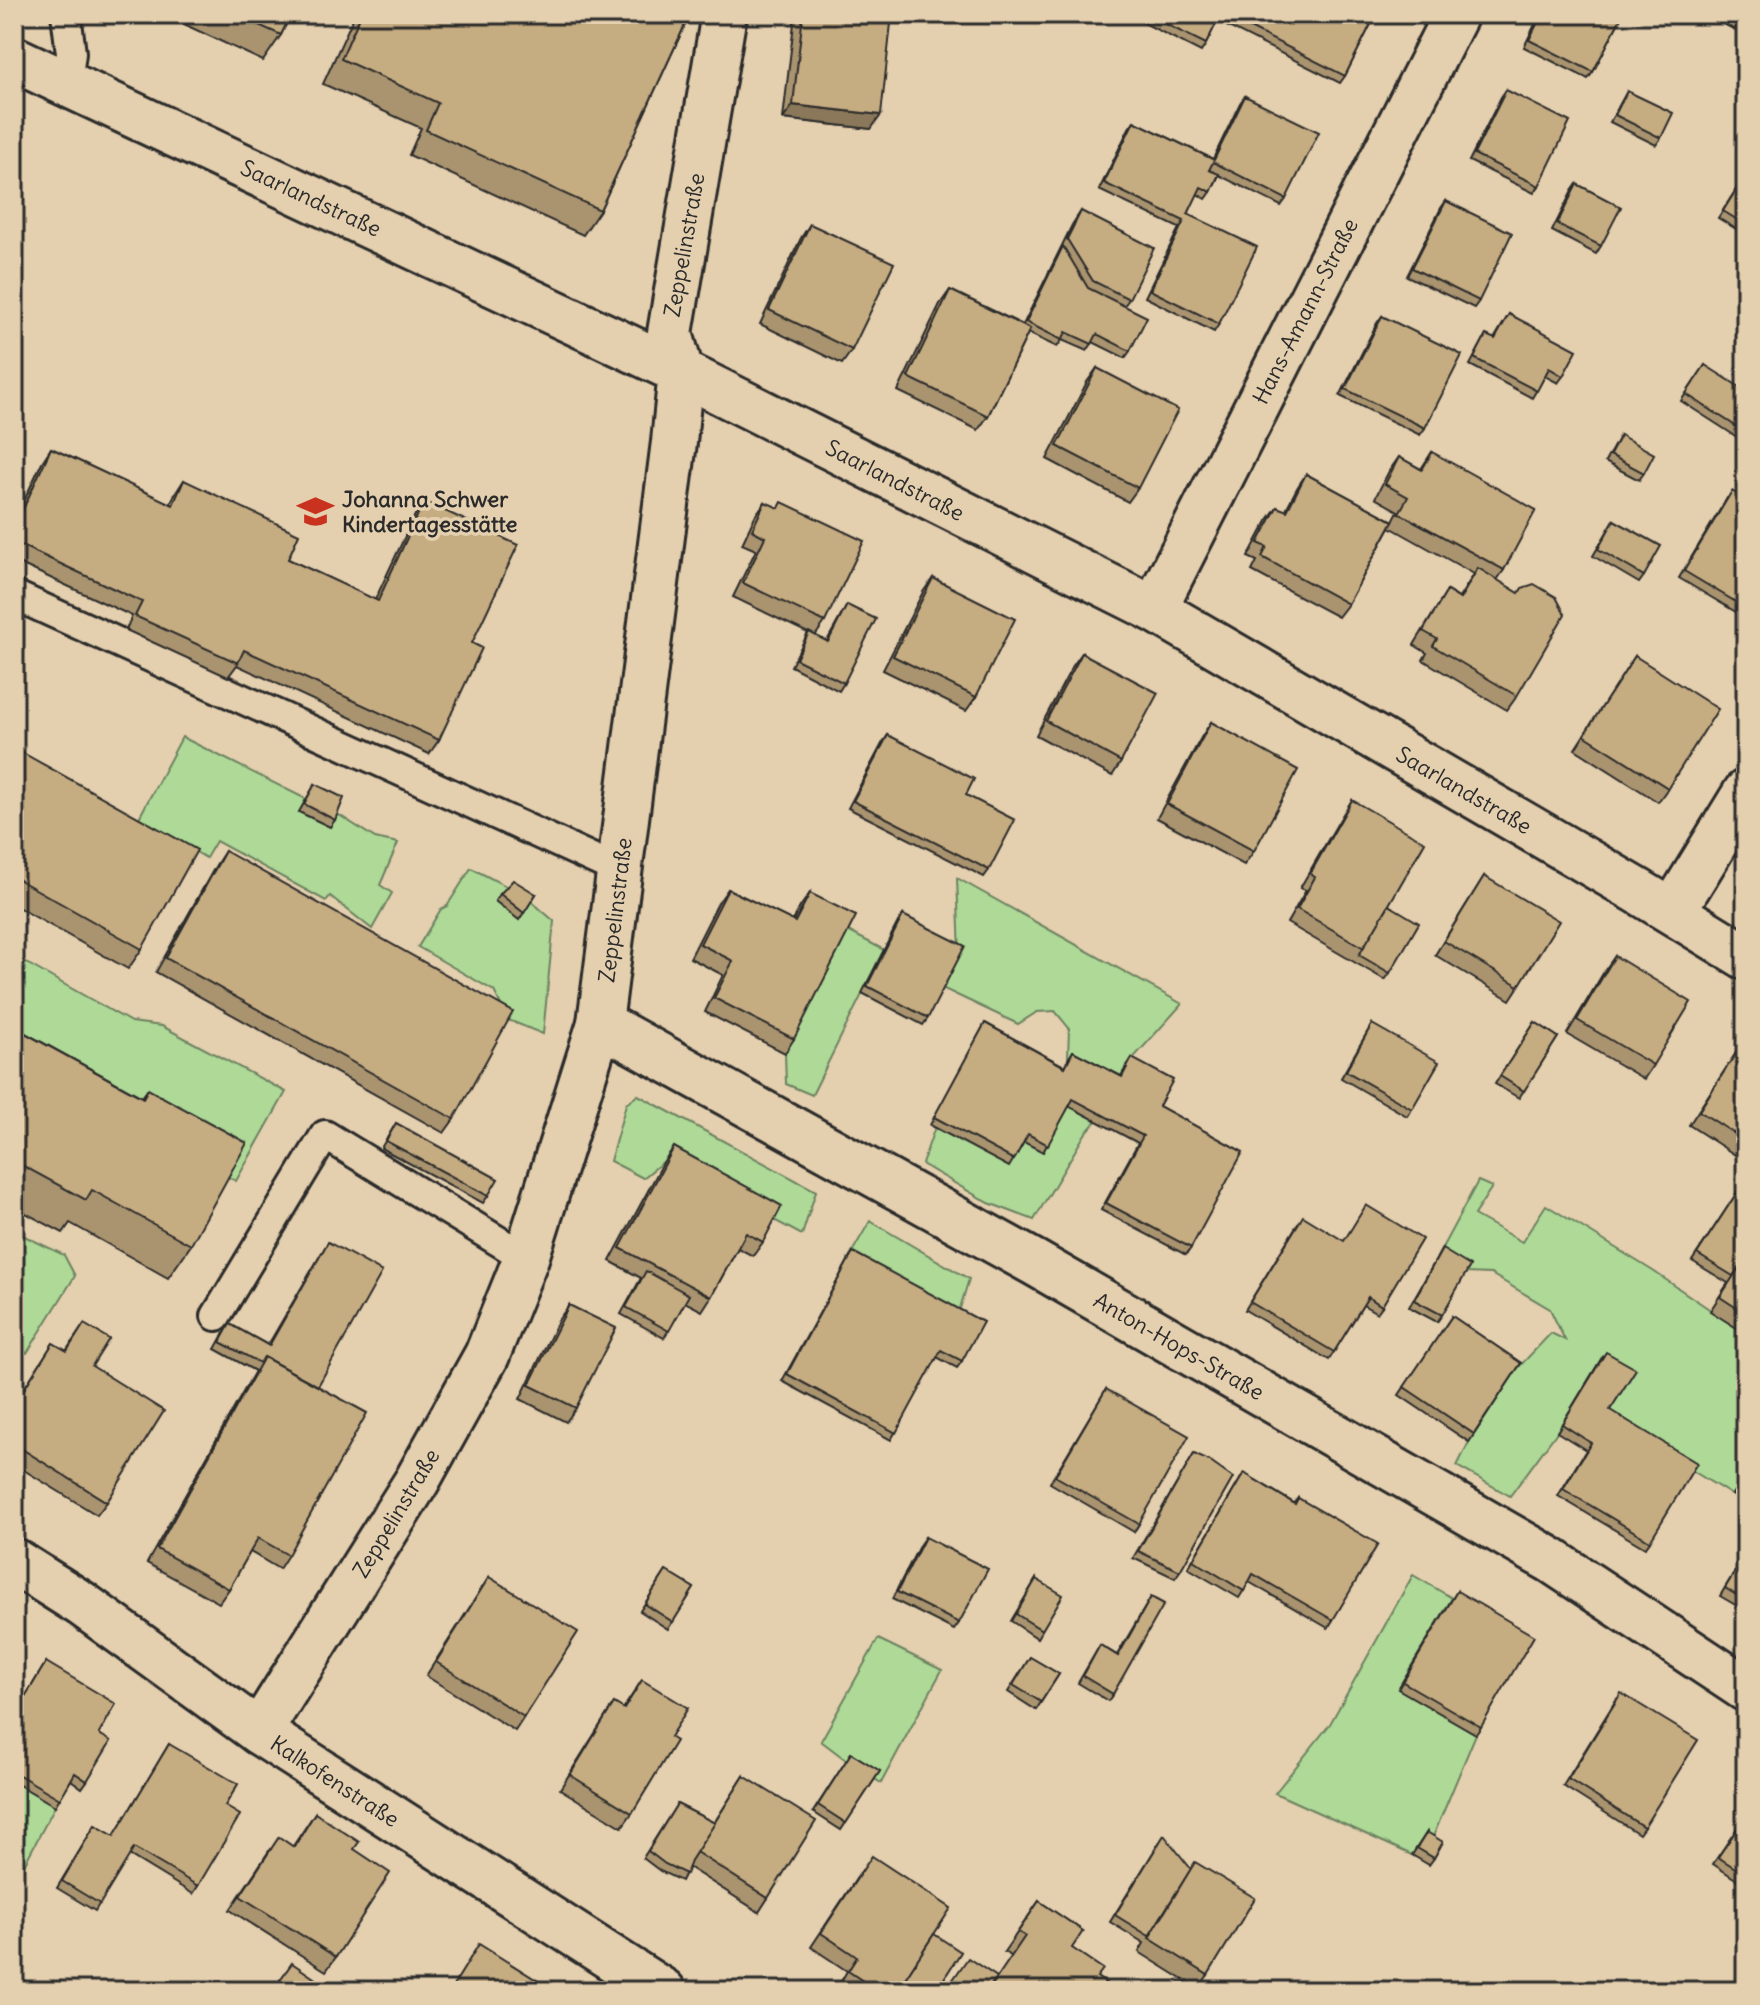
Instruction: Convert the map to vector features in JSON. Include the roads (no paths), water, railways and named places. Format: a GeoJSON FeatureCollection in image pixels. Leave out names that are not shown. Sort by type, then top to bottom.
{"type":"FeatureCollection","features":[{"type":"Feature","properties":{"kind":"street","name":"Zeppelinstraße"},"geometry":{"type":"LineString","coordinates":[[259,1732],[417,1481],[487,1355],[526,1258],[600,1023],[674,442],[681,372],[670,333],[724,14]]}},
{"type":"Feature","properties":{"kind":"street","name":"Hans-Amann-Straße"},"geometry":{"type":"LineString","coordinates":[[1154,609],[1456,14]]}},
{"type":"Feature","properties":{"kind":"street","name":"Saarlandstraße"},"geometry":{"type":"LineString","coordinates":[[14,59],[681,372],[1154,609],[1673,911],[1746,957]]}},
{"type":"Feature","properties":{"kind":"street"},"geometry":{"type":"LineString","coordinates":[[1673,911],[1746,792]]}},
{"type":"Feature","properties":{"kind":"street","name":"Anton-Hops-Straße"},"geometry":{"type":"LineString","coordinates":[[600,1023],[1035,1263],[1551,1560],[1746,1689]]}},
{"type":"Feature","properties":{"kind":"street","name":"Kalkofenstraße"},"geometry":{"type":"LineString","coordinates":[[14,1561],[82,1604],[259,1732],[663,1991]]}},
{"type":"Feature","properties":{"kind":"lane"},"geometry":{"type":"LineString","coordinates":[[66,14],[71,53],[67,84]]}},
{"type":"Feature","properties":{"kind":"lane"},"geometry":{"type":"LineString","coordinates":[[14,595],[620,871]]}},
{"type":"Feature","properties":{"kind":"lane"},"geometry":{"type":"LineString","coordinates":[[216,1316],[325,1135],[526,1258]]}},
{"type":"Feature","properties":{"kind":"place","name":"Johanna Schwer Kindertagesstätte"},"geometry":{"type":"Point","coordinates":[316,512]}}]}
